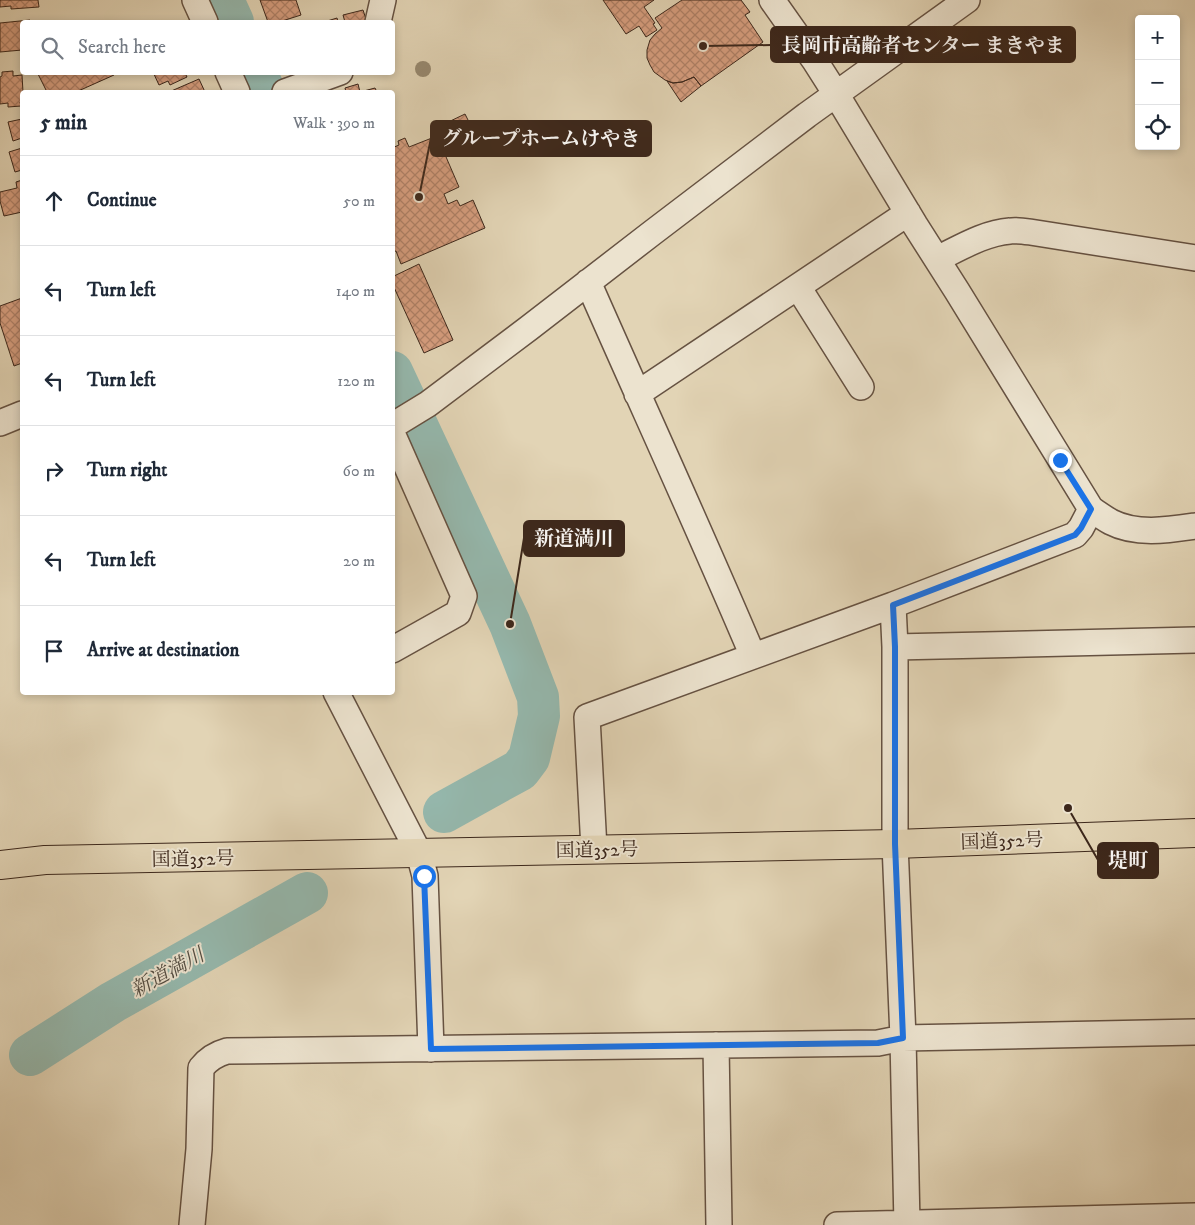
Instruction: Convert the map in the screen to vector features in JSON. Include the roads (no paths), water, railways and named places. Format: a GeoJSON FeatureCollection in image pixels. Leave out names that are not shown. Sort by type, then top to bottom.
{"type":"FeatureCollection","features":[{"type":"Feature","properties":{"kind":"highway","name":"国道352号"},"geometry":{"type":"LineString","coordinates":[[0,865],[46,860],[895,844],[1195,833]]}},
{"type":"Feature","properties":{"kind":"street"},"geometry":{"type":"LineString","coordinates":[[195,0],[205,20]]}},
{"type":"Feature","properties":{"kind":"street"},"geometry":{"type":"LineString","coordinates":[[378,20],[383,0]]}},
{"type":"Feature","properties":{"kind":"street"},"geometry":{"type":"LineString","coordinates":[[772,0],[836,94],[1091,509],[1112,522],[1127,528],[1168,530],[1195,526]]}},
{"type":"Feature","properties":{"kind":"street"},"geometry":{"type":"LineString","coordinates":[[395,426],[530,328],[836,94],[967,0]]}},
{"type":"Feature","properties":{"kind":"street"},"geometry":{"type":"LineString","coordinates":[[229,75],[236,90]]}},
{"type":"Feature","properties":{"kind":"street"},"geometry":{"type":"LineString","coordinates":[[293,90],[332,75]]}},
{"type":"Feature","properties":{"kind":"street"},"geometry":{"type":"LineString","coordinates":[[637,394],[908,213]]}},
{"type":"Feature","properties":{"kind":"street"},"geometry":{"type":"LineString","coordinates":[[937,259],[976,239],[1011,231],[1030,232],[1195,258]]}},
{"type":"Feature","properties":{"kind":"street"},"geometry":{"type":"LineString","coordinates":[[588,282],[753,656]]}},
{"type":"Feature","properties":{"kind":"street"},"geometry":{"type":"LineString","coordinates":[[798,287],[861,387]]}},
{"type":"Feature","properties":{"kind":"street"},"geometry":{"type":"LineString","coordinates":[[0,423],[20,415]]}},
{"type":"Feature","properties":{"kind":"street"},"geometry":{"type":"LineString","coordinates":[[395,429],[464,596],[458,613],[395,648]]}},
{"type":"Feature","properties":{"kind":"street"},"geometry":{"type":"LineString","coordinates":[[594,849],[587,717],[893,605],[1075,535],[1091,509]]}},
{"type":"Feature","properties":{"kind":"street"},"geometry":{"type":"LineString","coordinates":[[893,605],[895,647],[895,844],[903,1038],[907,1224]]}},
{"type":"Feature","properties":{"kind":"street"},"geometry":{"type":"LineString","coordinates":[[895,647],[1195,640]]}},
{"type":"Feature","properties":{"kind":"street"},"geometry":{"type":"LineString","coordinates":[[338,695],[419,853],[424,876],[431,1049]]}},
{"type":"Feature","properties":{"kind":"street"},"geometry":{"type":"LineString","coordinates":[[192,1225],[199,1148],[201,1068],[212,1057],[227,1051],[878,1043],[903,1038],[1195,1032]]}},
{"type":"Feature","properties":{"kind":"street"},"geometry":{"type":"LineString","coordinates":[[716,1045],[719,1225]]}},
{"type":"Feature","properties":{"kind":"street"},"geometry":{"type":"LineString","coordinates":[[837,1225],[1106,1221],[1195,1216]]}},
{"type":"Feature","properties":{"kind":"waterway","name":"新道満川"},"geometry":{"type":"LineString","coordinates":[[223,0],[232,20]]}},
{"type":"Feature","properties":{"kind":"waterway","name":"新道満川"},"geometry":{"type":"LineString","coordinates":[[257,75],[264,90]]}},
{"type":"Feature","properties":{"kind":"waterway","name":"新道満川"},"geometry":{"type":"LineString","coordinates":[[395,378],[510,624],[538,697],[539,716],[529,758],[520,770],[444,812]]}},
{"type":"Feature","properties":{"kind":"waterway","name":"新道満川"},"geometry":{"type":"LineString","coordinates":[[30,1055],[113,1002],[307,893]]}},
{"type":"Feature","properties":{"kind":"place","name":"長岡市高齢者センター まきやま"},"geometry":{"type":"Point","coordinates":[703,46]}},
{"type":"Feature","properties":{"kind":"place","name":"グループホームけやき"},"geometry":{"type":"Point","coordinates":[419,197]}},
{"type":"Feature","properties":{"kind":"place","name":"新道満川"},"geometry":{"type":"Point","coordinates":[510,624]}},
{"type":"Feature","properties":{"kind":"place","name":"堤町"},"geometry":{"type":"Point","coordinates":[1068,808]}}]}
